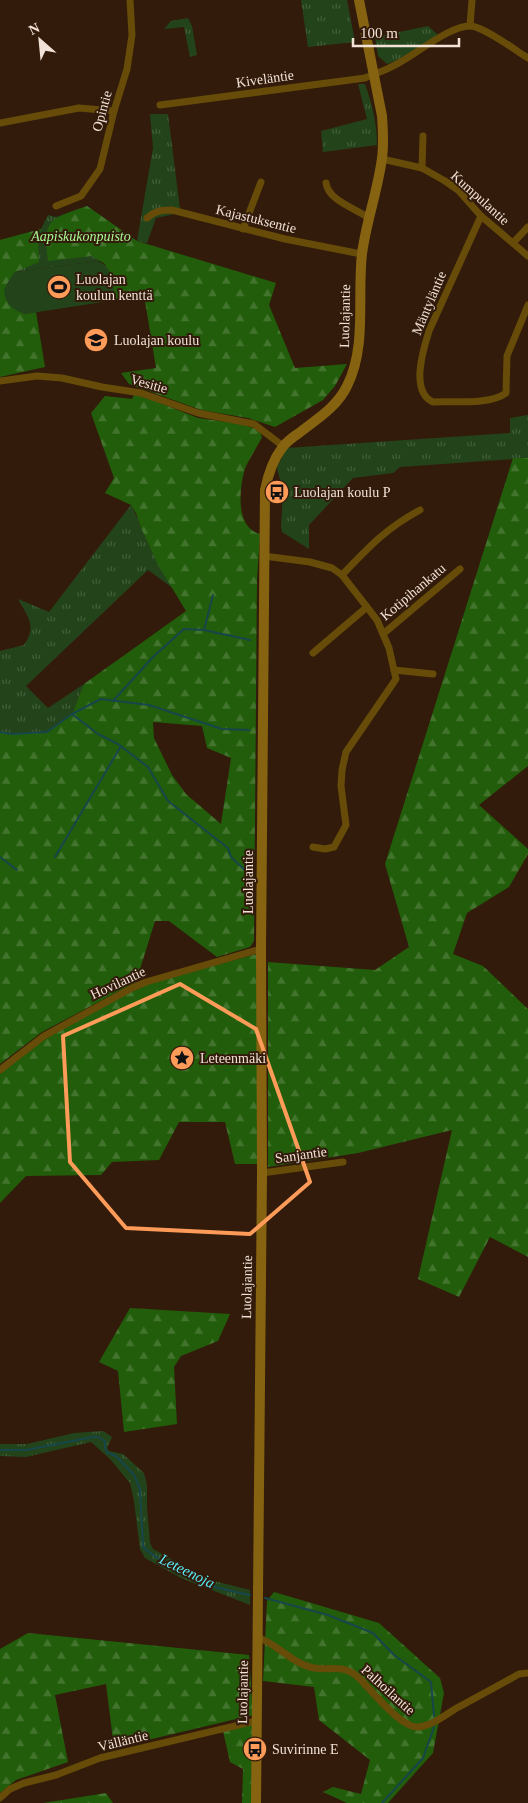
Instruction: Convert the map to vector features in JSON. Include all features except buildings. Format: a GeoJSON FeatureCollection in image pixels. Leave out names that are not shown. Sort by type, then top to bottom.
{"type":"FeatureCollection","features":[{"type":"Feature","properties":{"kind":"main road","name":"Luolajantie"},"geometry":{"type":"LineString","coordinates":[[256,1803],[262,1173],[261,949],[265,490],[271,467],[283,446],[330,410],[347,387],[358,358],[359,288],[362,253],[382,159],[384,132],[359,0]]}},
{"type":"Feature","properties":{"kind":"street","name":"Opintie"},"geometry":{"type":"LineString","coordinates":[[56,206],[81,196],[100,169],[114,111],[128,70],[132,35],[130,0]]}},
{"type":"Feature","properties":{"kind":"street"},"geometry":{"type":"LineString","coordinates":[[472,0],[470,26],[486,32],[528,58]]}},
{"type":"Feature","properties":{"kind":"street","name":"Kiveläntie"},"geometry":{"type":"LineString","coordinates":[[160,105],[355,80],[393,67],[442,36],[470,26]]}},
{"type":"Feature","properties":{"kind":"street"},"geometry":{"type":"LineString","coordinates":[[0,124],[79,108],[114,111]]}},
{"type":"Feature","properties":{"kind":"street"},"geometry":{"type":"LineString","coordinates":[[422,168],[423,136]]}},
{"type":"Feature","properties":{"kind":"street","name":"Kumpulantie"},"geometry":{"type":"LineString","coordinates":[[382,159],[422,168],[445,181],[458,190],[482,216],[528,256]]}},
{"type":"Feature","properties":{"kind":"street"},"geometry":{"type":"LineString","coordinates":[[243,229],[261,182]]}},
{"type":"Feature","properties":{"kind":"street"},"geometry":{"type":"LineString","coordinates":[[326,183],[327,190],[331,195],[364,215],[369,216]]}},
{"type":"Feature","properties":{"kind":"street","name":"Kajastuksentie"},"geometry":{"type":"LineString","coordinates":[[147,218],[161,210],[172,210],[312,245],[362,253]]}},
{"type":"Feature","properties":{"kind":"street","name":"Mäntyläntie"},"geometry":{"type":"LineString","coordinates":[[482,216],[429,331],[423,349],[420,371],[422,392],[426,399],[432,402],[491,400],[501,397],[506,393],[507,356],[528,305]]}},
{"type":"Feature","properties":{"kind":"street"},"geometry":{"type":"LineString","coordinates":[[513,243],[528,227]]}},
{"type":"Feature","properties":{"kind":"street","name":"Vesitie"},"geometry":{"type":"LineString","coordinates":[[0,381],[37,376],[62,378],[141,393],[198,413],[254,424],[283,446]]}},
{"type":"Feature","properties":{"kind":"street"},"geometry":{"type":"LineString","coordinates":[[342,575],[378,537],[399,521],[420,510]]}},
{"type":"Feature","properties":{"kind":"street"},"geometry":{"type":"LineString","coordinates":[[264,556],[317,564],[332,568],[342,575],[377,620],[389,648],[396,679],[346,752],[341,786],[346,825],[340,839],[334,846],[325,849],[314,847]]}},
{"type":"Feature","properties":{"kind":"street","name":"Kotipihankatu"},"geometry":{"type":"LineString","coordinates":[[383,634],[460,568]]}},
{"type":"Feature","properties":{"kind":"street"},"geometry":{"type":"LineString","coordinates":[[313,653],[367,607]]}},
{"type":"Feature","properties":{"kind":"street"},"geometry":{"type":"LineString","coordinates":[[394,670],[433,674]]}},
{"type":"Feature","properties":{"kind":"street","name":"Hovilantie"},"geometry":{"type":"LineString","coordinates":[[0,1070],[44,1036],[132,988],[146,982],[261,949]]}},
{"type":"Feature","properties":{"kind":"street","name":"Sanjantie"},"geometry":{"type":"LineString","coordinates":[[262,1173],[343,1162]]}},
{"type":"Feature","properties":{"kind":"street","name":"Palhoilantie"},"geometry":{"type":"LineString","coordinates":[[257,1637],[270,1641],[285,1655],[314,1668],[340,1667],[359,1677],[384,1705],[409,1726],[417,1727],[442,1718],[519,1674],[528,1673]]}},
{"type":"Feature","properties":{"kind":"street","name":"Välläntie"},"geometry":{"type":"LineString","coordinates":[[0,1798],[24,1783],[56,1775],[100,1758],[256,1721]]}},
{"type":"Feature","properties":{"kind":"highlighted area"},"geometry":{"type":"Polygon","coordinates":[[[180,984],[256,1029],[310,1182],[250,1234],[126,1228],[70,1162],[63,1036],[180,984]]]}},
{"type":"Feature","properties":{"kind":"green space"},"geometry":{"type":"Polygon","coordinates":[[[301,0],[347,0],[355,42],[308,47],[301,0]]]}},
{"type":"Feature","properties":{"kind":"green space"},"geometry":{"type":"Polygon","coordinates":[[[188,18],[192,26],[197,55],[190,57],[184,27],[164,29],[171,21],[188,18]]]}},
{"type":"Feature","properties":{"kind":"green space"},"geometry":{"type":"Polygon","coordinates":[[[428,26],[438,35],[407,55],[387,64],[378,56],[375,37],[428,26]]]}},
{"type":"Feature","properties":{"kind":"green space"},"geometry":{"type":"Polygon","coordinates":[[[358,84],[365,84],[368,91],[375,121],[377,145],[323,152],[321,131],[367,119],[358,84]]]}},
{"type":"Feature","properties":{"kind":"green space"},"geometry":{"type":"Polygon","coordinates":[[[150,114],[168,114],[180,209],[179,213],[156,218],[147,243],[137,241],[153,148],[150,114]]]}},
{"type":"Feature","properties":{"kind":"green space","name":"Aapiskukonpuisto"},"geometry":{"type":"Polygon","coordinates":[[[87,206],[137,241],[129,259],[98,261],[15,272],[25,314],[36,312],[0,326],[0,240],[41,229],[48,215],[56,217],[87,206]]]}},
{"type":"Feature","properties":{"kind":"green space"},"geometry":{"type":"Polygon","coordinates":[[[87,206],[137,241],[276,283],[269,305],[295,368],[347,364],[335,386],[323,400],[275,427],[248,418],[201,410],[129,384],[121,373],[156,368],[144,295],[103,302],[110,298],[105,264],[92,256],[48,261],[46,236],[52,222],[65,214],[87,206]]]}},
{"type":"Feature","properties":{"kind":"green space"},"geometry":{"type":"Polygon","coordinates":[[[41,229],[38,240],[39,262],[15,272],[4,289],[9,305],[25,314],[36,312],[45,367],[0,377],[0,240],[41,229]]]}},
{"type":"Feature","properties":{"kind":"green space","name":"Luolajan koulun kenttä"},"geometry":{"type":"Polygon","coordinates":[[[98,261],[108,269],[114,285],[110,298],[103,302],[25,314],[17,311],[8,302],[6,297],[7,285],[15,272],[98,261]]]}},
{"type":"Feature","properties":{"kind":"green space"},"geometry":{"type":"Polygon","coordinates":[[[135,393],[198,418],[241,424],[259,430],[262,437],[245,468],[241,489],[243,517],[252,530],[260,534],[257,580],[254,941],[250,947],[217,957],[169,921],[155,921],[136,982],[42,1032],[0,1064],[0,732],[12,734],[47,732],[72,714],[84,684],[186,611],[158,565],[131,505],[105,493],[114,478],[91,413],[105,396],[132,399],[135,393]],[[153,722],[154,738],[172,775],[186,794],[221,824],[231,758],[207,748],[202,726],[153,722]]]}},
{"type":"Feature","properties":{"kind":"green space"},"geometry":{"type":"Polygon","coordinates":[[[528,415],[528,458],[400,467],[393,473],[353,478],[309,525],[309,549],[282,532],[283,494],[277,467],[287,448],[510,433],[510,418],[528,415]]]}},
{"type":"Feature","properties":{"kind":"green space"},"geometry":{"type":"Polygon","coordinates":[[[513,458],[528,458],[528,766],[479,805],[528,849],[528,854],[509,887],[467,913],[453,954],[483,966],[528,1009],[528,1257],[490,1237],[459,1297],[418,1279],[452,1130],[358,1153],[268,1167],[268,962],[375,970],[409,947],[385,864],[513,458]]]}},
{"type":"Feature","properties":{"kind":"green space"},"geometry":{"type":"Polygon","coordinates":[[[131,505],[153,553],[174,589],[148,570],[26,686],[48,708],[84,684],[72,714],[47,732],[12,734],[0,732],[0,651],[24,645],[30,632],[30,622],[18,599],[49,612],[131,505]]]}},
{"type":"Feature","properties":{"kind":"green space"},"geometry":{"type":"Polygon","coordinates":[[[257,954],[259,1164],[235,1164],[225,1122],[179,1122],[159,1160],[112,1162],[101,1175],[26,1176],[0,1203],[0,1074],[9,1065],[64,1026],[149,983],[257,954]]]}},
{"type":"Feature","properties":{"kind":"green space"},"geometry":{"type":"Polygon","coordinates":[[[130,1308],[230,1314],[218,1341],[181,1356],[174,1367],[177,1424],[124,1432],[118,1371],[99,1362],[130,1308]]]}},
{"type":"Feature","properties":{"kind":"green space"},"geometry":{"type":"Polygon","coordinates":[[[103,1431],[112,1437],[107,1448],[109,1451],[123,1454],[144,1473],[147,1485],[150,1543],[153,1549],[210,1580],[250,1590],[250,1605],[181,1578],[145,1558],[140,1549],[130,1483],[110,1459],[91,1442],[26,1457],[0,1456],[0,1444],[27,1444],[74,1433],[103,1431]]]}},
{"type":"Feature","properties":{"kind":"green space"},"geometry":{"type":"Polygon","coordinates":[[[274,1592],[379,1623],[440,1678],[444,1693],[433,1753],[388,1803],[347,1803],[323,1792],[333,1787],[361,1794],[370,1760],[319,1720],[314,1687],[263,1681],[267,1601],[274,1592]]]}},
{"type":"Feature","properties":{"kind":"green space"},"geometry":{"type":"Polygon","coordinates":[[[28,1633],[249,1655],[253,1715],[114,1748],[106,1684],[55,1695],[68,1762],[16,1780],[0,1793],[0,1649],[28,1633]]]}},
{"type":"Feature","properties":{"kind":"green space"},"geometry":{"type":"Polygon","coordinates":[[[254,1723],[253,1803],[242,1803],[243,1769],[230,1762],[223,1731],[254,1723]]]}},
{"type":"Feature","properties":{"kind":"green space"},"geometry":{"type":"Polygon","coordinates":[[[106,1793],[113,1803],[43,1803],[106,1793]]]}},
{"type":"Feature","properties":{"kind":"waterway"},"geometry":{"type":"LineString","coordinates":[[113,701],[153,657],[184,629],[204,630],[213,595]]}},
{"type":"Feature","properties":{"kind":"waterway"},"geometry":{"type":"LineString","coordinates":[[204,630],[250,640]]}},
{"type":"Feature","properties":{"kind":"waterway"},"geometry":{"type":"LineString","coordinates":[[72,714],[101,699],[149,705],[222,729],[249,730]]}},
{"type":"Feature","properties":{"kind":"waterway"},"geometry":{"type":"LineString","coordinates":[[0,732],[12,734],[47,732],[72,714],[98,734],[118,744],[148,767],[168,801],[228,848],[231,857],[248,873]]}},
{"type":"Feature","properties":{"kind":"waterway"},"geometry":{"type":"LineString","coordinates":[[55,857],[121,746]]}},
{"type":"Feature","properties":{"kind":"waterway"},"geometry":{"type":"LineString","coordinates":[[0,857],[17,870]]}},
{"type":"Feature","properties":{"kind":"waterway","name":"Leteenoja"},"geometry":{"type":"LineString","coordinates":[[0,1450],[26,1450],[93,1437],[98,1437],[105,1441],[105,1448],[108,1453],[116,1456],[134,1475],[140,1489],[143,1546],[175,1568],[206,1584],[250,1595]]}},
{"type":"Feature","properties":{"kind":"waterway","name":"Leteenoja"},"geometry":{"type":"LineString","coordinates":[[265,1598],[328,1615],[373,1633],[394,1655],[431,1682],[434,1716]]}},
{"type":"Feature","properties":{"kind":"waterway","name":"Leteenoja"},"geometry":{"type":"LineString","coordinates":[[382,1803],[423,1758],[434,1727]]}},
{"type":"Feature","properties":{"kind":"place","name":"Luolajan koulun kenttä"},"geometry":{"type":"Point","coordinates":[59,287]}},
{"type":"Feature","properties":{"kind":"place","name":"Luolajan koulu"},"geometry":{"type":"Point","coordinates":[96,340]}},
{"type":"Feature","properties":{"kind":"place","name":"Luolajan koulu P"},"geometry":{"type":"Point","coordinates":[277,492]}},
{"type":"Feature","properties":{"kind":"place","name":"Leteenmäki"},"geometry":{"type":"Point","coordinates":[182,1058]}},
{"type":"Feature","properties":{"kind":"place","name":"Suvirinne E"},"geometry":{"type":"Point","coordinates":[255,1749]}}]}
